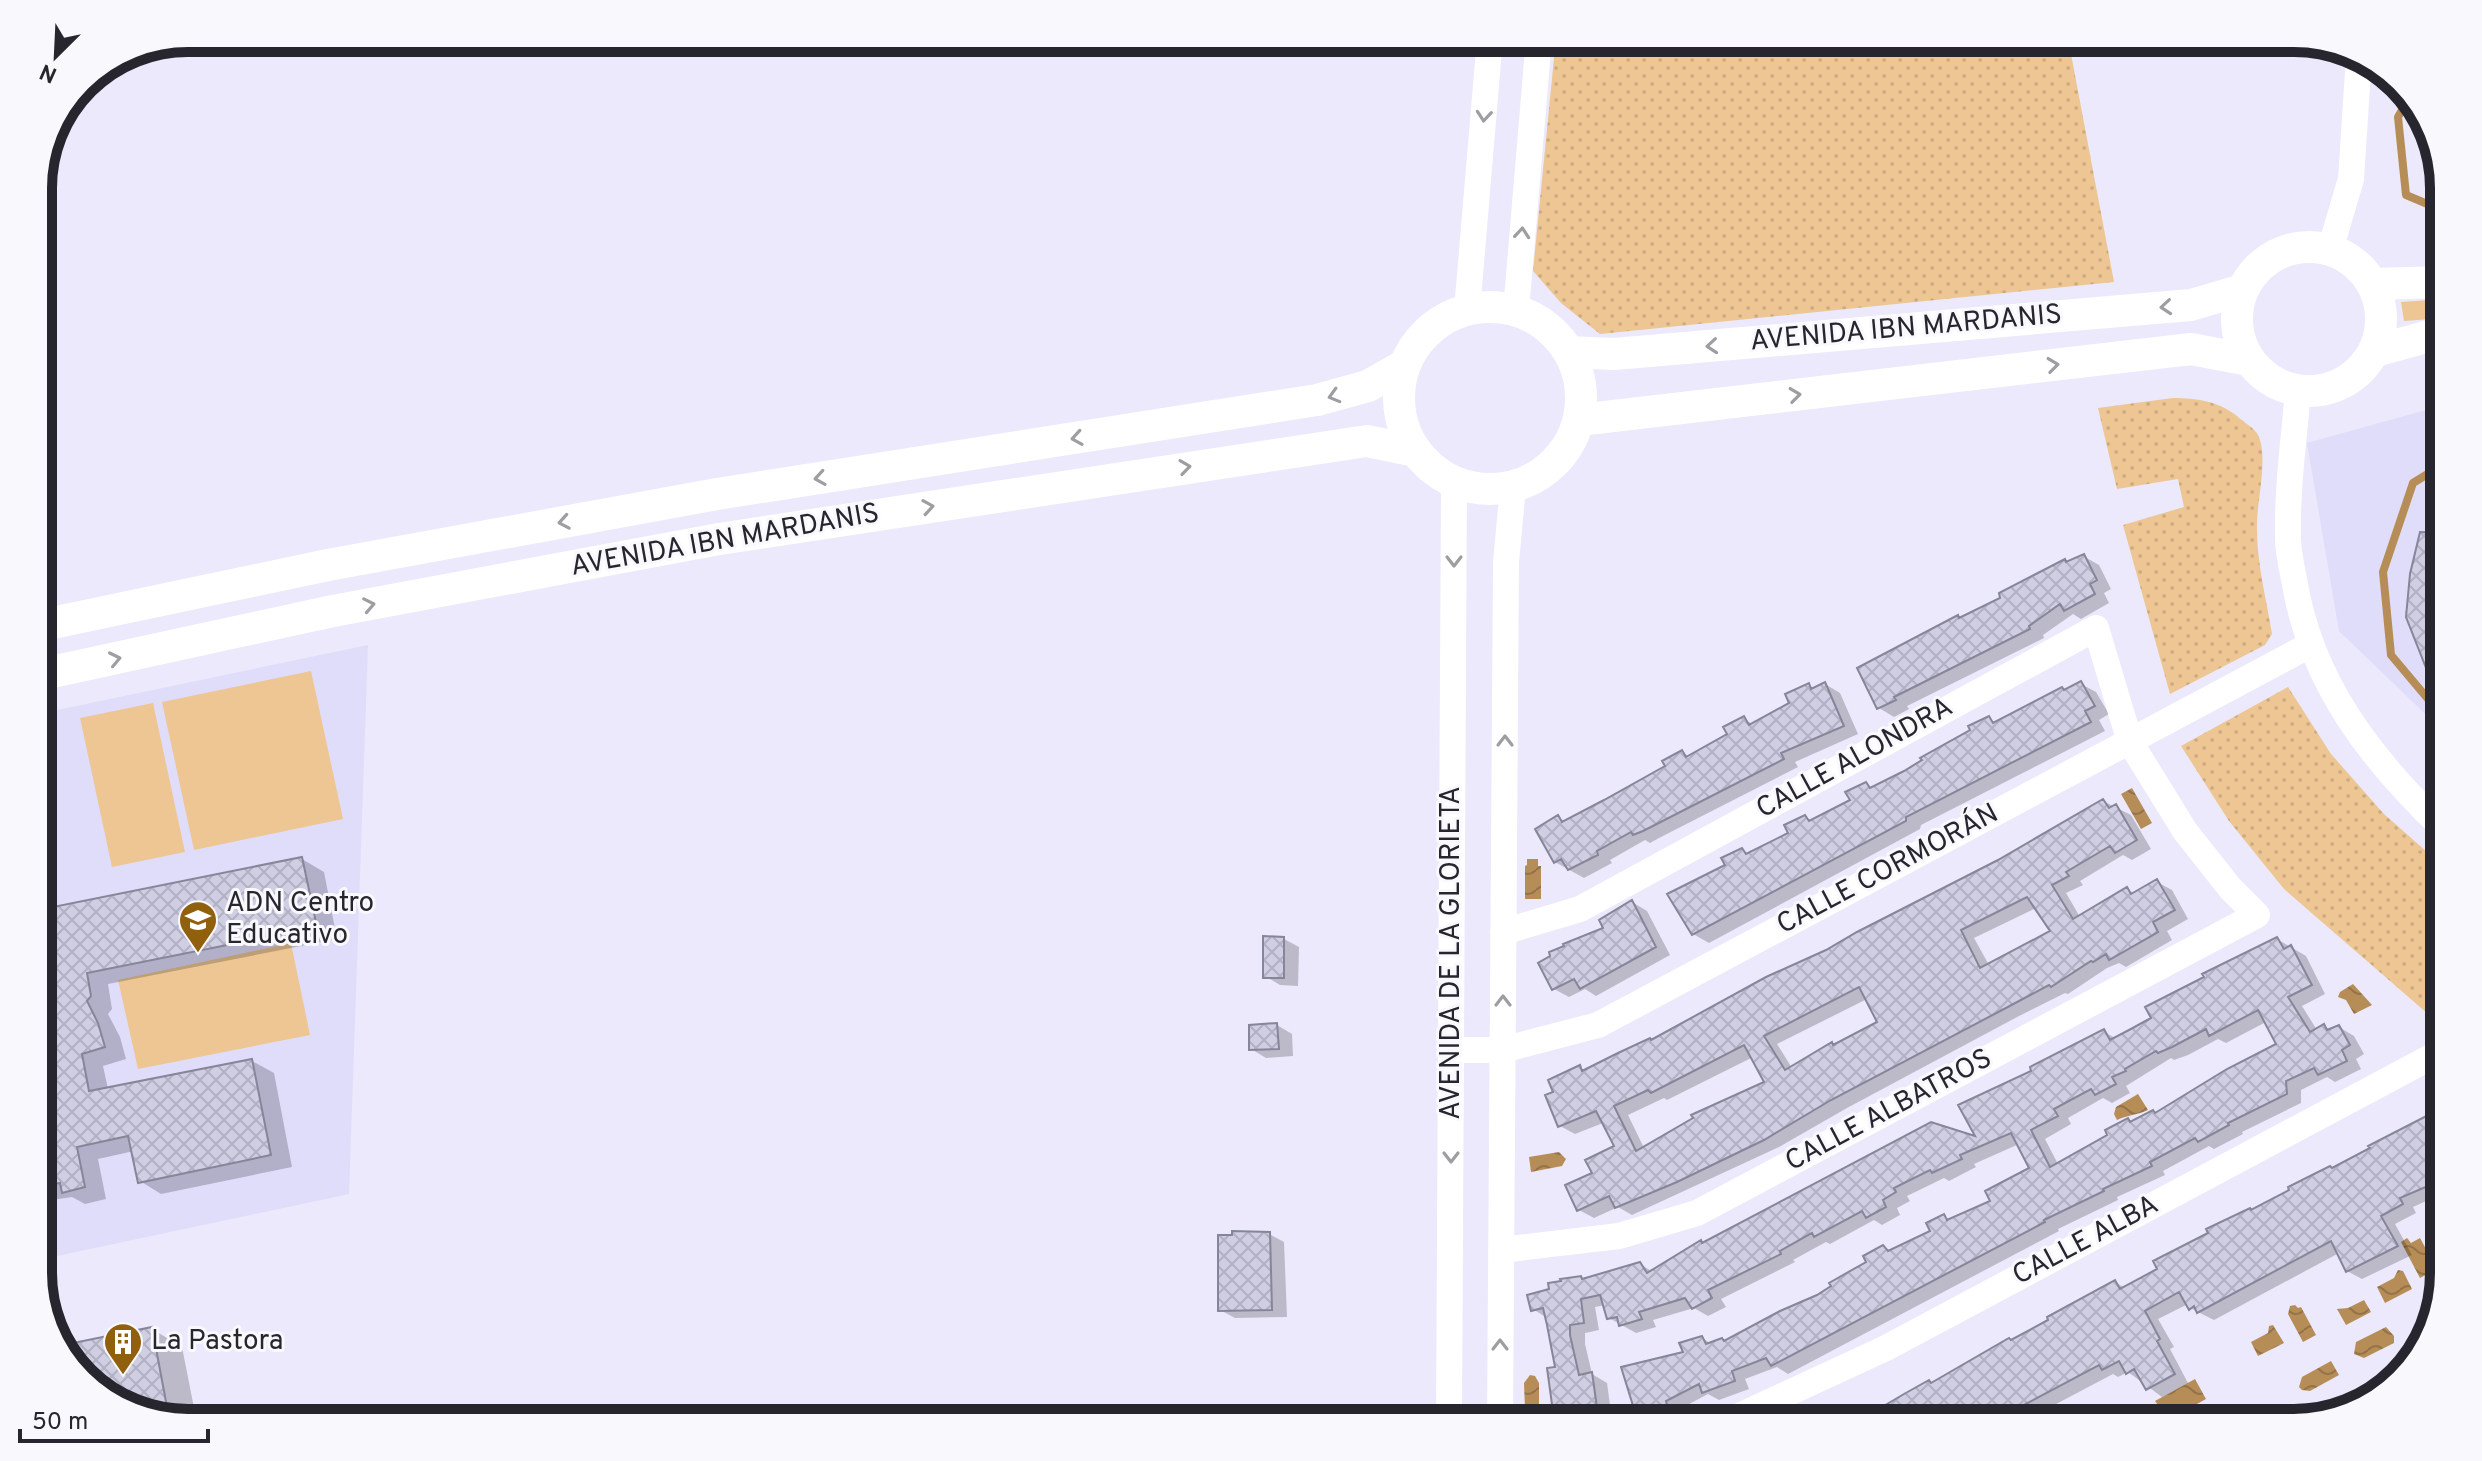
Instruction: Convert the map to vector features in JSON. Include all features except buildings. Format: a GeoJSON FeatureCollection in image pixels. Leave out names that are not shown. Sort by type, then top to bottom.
{"type":"FeatureCollection","features":[{"type":"Feature","properties":{"kind":"main road"},"geometry":{"type":"LineString","coordinates":[[2309,247],[2330,250],[2354,263],[2373,284],[2381,306],[2381,329],[2375,351],[2362,370],[2343,383],[2321,391],[2298,391],[2262,375],[2249,360],[2239,338],[2236,314],[2242,290],[2253,272],[2269,258],[2288,250],[2309,247]]}},
{"type":"Feature","properties":{"kind":"main road"},"geometry":{"type":"LineString","coordinates":[[2373,284],[2430,282]]}},
{"type":"Feature","properties":{"kind":"main road","name":"AVENIDA IBN MARDANIS"},"geometry":{"type":"LineString","coordinates":[[1569,352],[1614,354],[2191,305],[2242,290]]}},
{"type":"Feature","properties":{"kind":"main road"},"geometry":{"type":"LineString","coordinates":[[1492,307],[1516,311],[1537,320],[1555,334],[1569,352],[1578,374],[1581,397],[1579,420],[1570,443],[1555,463],[1536,477],[1513,487],[1483,489],[1454,483],[1433,470],[1416,451],[1402,424],[1399,395],[1405,365],[1419,340],[1441,321],[1467,310],[1492,307]]}},
{"type":"Feature","properties":{"kind":"main road"},"geometry":{"type":"LineString","coordinates":[[2375,351],[2430,336]]}},
{"type":"Feature","properties":{"kind":"main road","name":"AVENIDA IBN MARDANIS"},"geometry":{"type":"LineString","coordinates":[[1579,420],[2191,349],[2249,360]]}},
{"type":"Feature","properties":{"kind":"main road","name":"AVENIDA IBN MARDANIS"},"geometry":{"type":"LineString","coordinates":[[52,623],[328,565],[717,494],[1317,400],[1368,386],[1405,365]]}},
{"type":"Feature","properties":{"kind":"main road","name":"AVENIDA IBN MARDANIS"},"geometry":{"type":"LineString","coordinates":[[52,672],[333,611],[719,539],[1367,441],[1416,451]]}},
{"type":"Feature","properties":{"kind":"street"},"geometry":{"type":"LineString","coordinates":[[1467,310],[1489,52]]}},
{"type":"Feature","properties":{"kind":"street"},"geometry":{"type":"LineString","coordinates":[[1516,311],[1538,52]]}},
{"type":"Feature","properties":{"kind":"street"},"geometry":{"type":"LineString","coordinates":[[2330,250],[2351,179],[2358,68]]}},
{"type":"Feature","properties":{"kind":"street"},"geometry":{"type":"LineString","coordinates":[[2298,391],[2287,540],[2298,604],[2310,645],[2331,692],[2357,734],[2386,770],[2430,815]]}},
{"type":"Feature","properties":{"kind":"street","name":"AVENIDA DE LA GLORIETA"},"geometry":{"type":"LineString","coordinates":[[1449,1409],[1454,483]]}},
{"type":"Feature","properties":{"kind":"street","name":"AVENIDA DE LA GLORIETA"},"geometry":{"type":"LineString","coordinates":[[1500,1409],[1506,562],[1513,487]]}},
{"type":"Feature","properties":{"kind":"street","name":"CALLE ALONDRA"},"geometry":{"type":"LineString","coordinates":[[1503,932],[1580,909],[2096,628],[2130,742]]}},
{"type":"Feature","properties":{"kind":"street","name":"CALLE CORMORÁN"},"geometry":{"type":"LineString","coordinates":[[1452,1050],[1502,1050],[1598,1025],[2310,645]]}},
{"type":"Feature","properties":{"kind":"street","name":"CALLE ALBATROS"},"geometry":{"type":"LineString","coordinates":[[1501,1250],[1619,1236],[1697,1213],[2257,915],[2230,888],[2185,831],[2130,742]]}},
{"type":"Feature","properties":{"kind":"street","name":"CALLE ALBA"},"geometry":{"type":"LineString","coordinates":[[1754,1409],[1886,1348],[2430,1057]]}},
{"type":"Feature","properties":{"kind":"shaded area"},"geometry":{"type":"Polygon","coordinates":[[[1555,52],[2071,52],[2114,282],[1600,334],[1561,303],[1533,271],[1555,52]]]}},
{"type":"Feature","properties":{"kind":"shaded area"},"geometry":{"type":"Polygon","coordinates":[[[2430,300],[2430,319],[2404,321],[2401,302],[2430,300]]]}},
{"type":"Feature","properties":{"kind":"shaded area"},"geometry":{"type":"Polygon","coordinates":[[[2173,398],[2198,400],[2222,407],[2252,428],[2260,440],[2262,463],[2257,537],[2272,634],[2265,645],[2170,694],[2123,525],[2184,507],[2178,479],[2117,489],[2098,408],[2173,398]]]}},
{"type":"Feature","properties":{"kind":"shaded area"},"geometry":{"type":"Polygon","coordinates":[[[2430,409],[2430,719],[2339,631],[2307,443],[2430,409]]]}},
{"type":"Feature","properties":{"kind":"shaded area","name":"ADN Centro Educativo"},"geometry":{"type":"Polygon","coordinates":[[[368,645],[349,1194],[52,1257],[52,711],[368,645]]]}},
{"type":"Feature","properties":{"kind":"shaded area"},"geometry":{"type":"Polygon","coordinates":[[[311,671],[343,819],[194,850],[162,702],[311,671]]]}},
{"type":"Feature","properties":{"kind":"shaded area"},"geometry":{"type":"Polygon","coordinates":[[[2288,687],[2331,754],[2384,814],[2430,855],[2430,1016],[2284,889],[2229,821],[2181,746],[2288,687]]]}},
{"type":"Feature","properties":{"kind":"shaded area"},"geometry":{"type":"Polygon","coordinates":[[[153,703],[185,852],[112,867],[80,718],[153,703]]]}},
{"type":"Feature","properties":{"kind":"shaded area"},"geometry":{"type":"Polygon","coordinates":[[[291,943],[310,1035],[138,1069],[118,980],[291,943]]]}},
{"type":"Feature","properties":{"kind":"water"},"geometry":{"type":"Polygon","coordinates":[[[2132,788],[2152,823],[2141,829],[2121,794],[2132,788]]]}},
{"type":"Feature","properties":{"kind":"water"},"geometry":{"type":"Polygon","coordinates":[[[1527,859],[1538,859],[1538,866],[1541,866],[1541,899],[1525,899],[1527,859]]]}},
{"type":"Feature","properties":{"kind":"water"},"geometry":{"type":"Polygon","coordinates":[[[2353,984],[2372,1005],[2354,1014],[2346,1000],[2338,997],[2340,992],[2353,984]]]}},
{"type":"Feature","properties":{"kind":"water"},"geometry":{"type":"Polygon","coordinates":[[[2138,1094],[2148,1110],[2117,1120],[2114,1114],[2116,1107],[2138,1094]]]}},
{"type":"Feature","properties":{"kind":"water"},"geometry":{"type":"Polygon","coordinates":[[[1559,1152],[1566,1159],[1562,1166],[1531,1172],[1529,1157],[1559,1152]]]}},
{"type":"Feature","properties":{"kind":"water"},"geometry":{"type":"Polygon","coordinates":[[[2407,1238],[2411,1243],[2420,1238],[2430,1256],[2430,1273],[2420,1278],[2401,1242],[2407,1238]]]}},
{"type":"Feature","properties":{"kind":"water"},"geometry":{"type":"Polygon","coordinates":[[[2398,1270],[2403,1271],[2412,1289],[2385,1303],[2377,1287],[2394,1278],[2398,1270]]]}},
{"type":"Feature","properties":{"kind":"water"},"geometry":{"type":"Polygon","coordinates":[[[2364,1300],[2371,1312],[2346,1325],[2337,1309],[2348,1308],[2364,1300]]]}},
{"type":"Feature","properties":{"kind":"water"},"geometry":{"type":"Polygon","coordinates":[[[2290,1306],[2301,1307],[2316,1335],[2303,1342],[2288,1314],[2290,1306]]]}},
{"type":"Feature","properties":{"kind":"water"},"geometry":{"type":"Polygon","coordinates":[[[2273,1325],[2284,1343],[2258,1356],[2251,1342],[2268,1333],[2269,1326],[2273,1325]]]}},
{"type":"Feature","properties":{"kind":"water"},"geometry":{"type":"Polygon","coordinates":[[[2386,1327],[2394,1336],[2394,1343],[2364,1358],[2354,1354],[2356,1342],[2386,1327]]]}},
{"type":"Feature","properties":{"kind":"water"},"geometry":{"type":"Polygon","coordinates":[[[2331,1361],[2339,1375],[2310,1391],[2299,1387],[2302,1377],[2331,1361]]]}},
{"type":"Feature","properties":{"kind":"water"},"geometry":{"type":"Polygon","coordinates":[[[1530,1375],[1535,1376],[1539,1383],[1539,1409],[1525,1409],[1524,1383],[1530,1375]]]}},
{"type":"Feature","properties":{"kind":"water"},"geometry":{"type":"Polygon","coordinates":[[[2195,1379],[2206,1399],[2188,1409],[2154,1409],[2158,1405],[2155,1401],[2195,1379]]]}},
{"type":"Feature","properties":{"kind":"waterway"},"geometry":{"type":"LineString","coordinates":[[2404,107],[2398,117],[2406,195],[2430,205]]}},
{"type":"Feature","properties":{"kind":"waterway"},"geometry":{"type":"LineString","coordinates":[[2430,473],[2413,483],[2383,572],[2391,655],[2430,701]]}},
{"type":"Feature","properties":{"kind":"place","name":"ADN Centro Educativo"},"geometry":{"type":"Point","coordinates":[198,954]}},
{"type":"Feature","properties":{"kind":"place","name":"La Pastora"},"geometry":{"type":"Point","coordinates":[123,1376]}}]}
